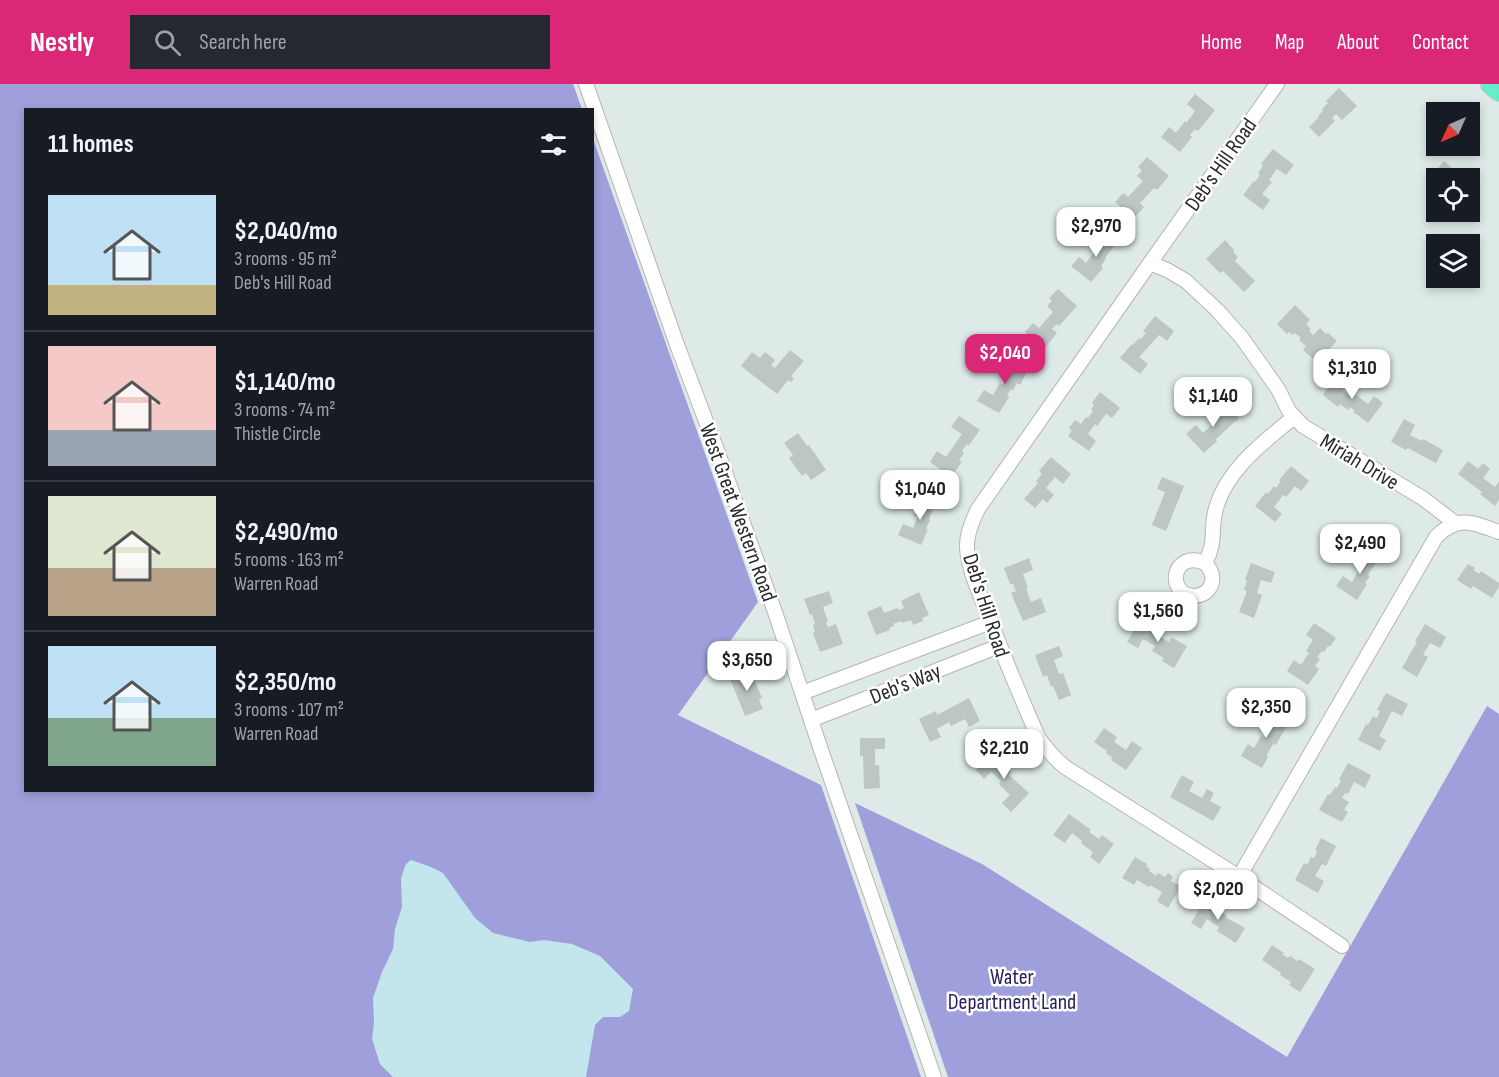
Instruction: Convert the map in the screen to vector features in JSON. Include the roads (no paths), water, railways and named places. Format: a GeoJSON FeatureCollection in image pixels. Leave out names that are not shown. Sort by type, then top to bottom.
{"type":"FeatureCollection","features":[{"type":"Feature","properties":{"kind":"highway"},"geometry":{"type":"LineString","coordinates":[[1491,84],[1499,91]]}},
{"type":"Feature","properties":{"kind":"street","name":"West Great Western Road"},"geometry":{"type":"LineString","coordinates":[[586,84],[676,342],[776,612],[934,1077]]}},
{"type":"Feature","properties":{"kind":"street","name":"Deb's Hill Road"},"geometry":{"type":"LineString","coordinates":[[1277,84],[978,509],[967,546],[978,590],[999,646],[1038,737],[1055,758],[1065,767],[1239,877],[1342,946]]}},
{"type":"Feature","properties":{"kind":"street","name":"Miriah Drive"},"geometry":{"type":"LineString","coordinates":[[1150,263],[1186,281],[1217,310],[1242,338],[1278,389],[1289,411],[1303,426],[1424,499],[1455,523]]}},
{"type":"Feature","properties":{"kind":"street"},"geometry":{"type":"LineString","coordinates":[[1204,563],[1211,552],[1214,514],[1218,500],[1230,479],[1235,471],[1294,417]]}},
{"type":"Feature","properties":{"kind":"street"},"geometry":{"type":"LineString","coordinates":[[1239,877],[1436,537],[1445,528],[1462,522],[1499,532]]}},
{"type":"Feature","properties":{"kind":"street","name":"Deb's Way"},"geometry":{"type":"LineString","coordinates":[[802,693],[991,622]]}},
{"type":"Feature","properties":{"kind":"street","name":"Deb's Way"},"geometry":{"type":"LineString","coordinates":[[811,720],[999,646]]}},
{"type":"Feature","properties":{"kind":"park label","name":"Water Department Land"},"geometry":{"type":"Point","coordinates":[1012,988]}}]}
